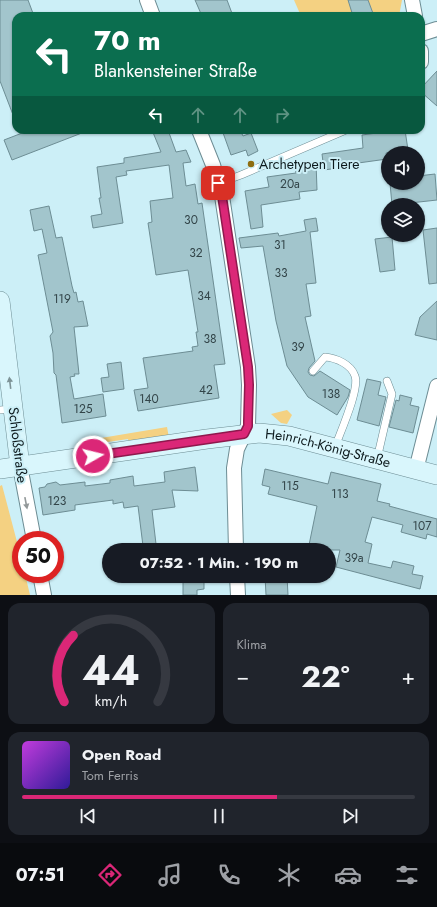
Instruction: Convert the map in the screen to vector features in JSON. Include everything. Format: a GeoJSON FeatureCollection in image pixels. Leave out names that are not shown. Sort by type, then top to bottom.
{"type":"FeatureCollection","features":[{"type":"Feature","properties":{"kind":"main road","name":"Schloßstraße"},"geometry":{"type":"LineString","coordinates":[[0,301],[6,410],[20,466]]}},
{"type":"Feature","properties":{"kind":"main road","name":"Heinrich-König-Straße"},"geometry":{"type":"LineString","coordinates":[[0,470],[244,434],[259,434],[289,436],[335,447],[437,476]]}},
{"type":"Feature","properties":{"kind":"street"},"geometry":{"type":"LineString","coordinates":[[147,0],[152,12]]}},
{"type":"Feature","properties":{"kind":"street"},"geometry":{"type":"LineString","coordinates":[[412,0],[414,12]]}},
{"type":"Feature","properties":{"kind":"street"},"geometry":{"type":"LineString","coordinates":[[425,33],[437,29]]}},
{"type":"Feature","properties":{"kind":"street"},"geometry":{"type":"LineString","coordinates":[[201,134],[209,154],[222,196],[248,367],[248,426],[237,449],[234,468],[236,543]]}},
{"type":"Feature","properties":{"kind":"street"},"geometry":{"type":"LineString","coordinates":[[416,470],[437,386]]}},
{"type":"Feature","properties":{"kind":"street","name":"Schloßstraße"},"geometry":{"type":"LineString","coordinates":[[20,466],[32,531]]}},
{"type":"Feature","properties":{"kind":"street"},"geometry":{"type":"LineString","coordinates":[[42,583],[44,595]]}},
{"type":"Feature","properties":{"kind":"street"},"geometry":{"type":"LineString","coordinates":[[237,583],[238,595]]}},
{"type":"Feature","properties":{"kind":"lane"},"geometry":{"type":"LineString","coordinates":[[218,183],[241,175],[337,134]]}},
{"type":"Feature","properties":{"kind":"lane"},"geometry":{"type":"LineString","coordinates":[[313,371],[325,358],[334,358],[346,365],[355,376],[355,391],[335,447]]}},
{"type":"Feature","properties":{"kind":"lane"},"geometry":{"type":"LineString","coordinates":[[377,459],[392,394],[387,381]]}},
{"type":"Feature","properties":{"kind":"shaded area"},"geometry":{"type":"Polygon","coordinates":[[[294,0],[402,0],[400,12],[299,12],[294,0]]]}},
{"type":"Feature","properties":{"kind":"shaded area"},"geometry":{"type":"Polygon","coordinates":[[[287,410],[292,415],[287,424],[281,423],[271,414],[287,410]]]}},
{"type":"Feature","properties":{"kind":"shaded area"},"geometry":{"type":"Polygon","coordinates":[[[167,427],[169,438],[129,444],[128,439],[101,443],[101,438],[167,427]]]}},
{"type":"Feature","properties":{"kind":"shaded area"},"geometry":{"type":"Polygon","coordinates":[[[2,485],[14,531],[12,531],[12,583],[27,583],[30,595],[0,595],[0,486],[2,485]]]}},
{"type":"Feature","properties":{"kind":"building"},"geometry":{"type":"Polygon","coordinates":[[[0,0],[28,0],[32,12],[12,12],[12,112],[0,81],[0,0]]]}},
{"type":"Feature","properties":{"kind":"building"},"geometry":{"type":"Polygon","coordinates":[[[195,0],[227,0],[232,12],[200,12],[195,0]]]}},
{"type":"Feature","properties":{"kind":"building"},"geometry":{"type":"Polygon","coordinates":[[[348,0],[368,0],[372,12],[352,12],[348,0]]]}},
{"type":"Feature","properties":{"kind":"building"},"geometry":{"type":"Polygon","coordinates":[[[437,71],[437,106],[425,96],[425,84],[437,71]]]}},
{"type":"Feature","properties":{"kind":"building"},"geometry":{"type":"Polygon","coordinates":[[[20,134],[79,134],[12,160],[4,140],[20,134]]]}},
{"type":"Feature","properties":{"kind":"building"},"geometry":{"type":"Polygon","coordinates":[[[154,134],[169,134],[176,152],[186,150],[191,162],[183,163],[186,186],[195,184],[198,204],[202,203],[225,364],[214,365],[219,398],[138,411],[134,390],[148,388],[143,358],[193,351],[192,347],[198,346],[196,332],[198,332],[188,270],[156,275],[148,223],[152,222],[150,201],[173,198],[169,165],[126,171],[127,175],[116,177],[123,223],[93,228],[91,216],[102,214],[99,198],[101,198],[97,167],[124,163],[124,158],[161,152],[154,134]]]}},
{"type":"Feature","properties":{"kind":"building"},"geometry":{"type":"Polygon","coordinates":[[[223,134],[242,134],[243,136],[251,134],[258,151],[248,156],[246,150],[231,155],[223,134]]]}},
{"type":"Feature","properties":{"kind":"building"},"geometry":{"type":"Polygon","coordinates":[[[406,134],[407,146],[381,146],[381,160],[324,170],[322,154],[363,148],[362,135],[406,134]]]}},
{"type":"Feature","properties":{"kind":"building"},"geometry":{"type":"Polygon","coordinates":[[[316,162],[317,190],[299,192],[300,199],[261,205],[263,227],[251,229],[245,191],[269,187],[267,177],[296,173],[295,165],[316,162]]]}},
{"type":"Feature","properties":{"kind":"building"},"geometry":{"type":"Polygon","coordinates":[[[435,174],[437,200],[425,201],[425,198],[391,198],[391,190],[425,190],[425,175],[435,174]]]}},
{"type":"Feature","properties":{"kind":"building"},"geometry":{"type":"Polygon","coordinates":[[[49,206],[56,238],[62,237],[74,293],[76,292],[78,302],[83,301],[88,326],[74,327],[79,374],[74,374],[75,376],[70,377],[74,399],[103,394],[106,416],[62,423],[50,336],[53,332],[38,255],[47,253],[42,229],[34,231],[30,210],[49,206]]]}},
{"type":"Feature","properties":{"kind":"building"},"geometry":{"type":"Polygon","coordinates":[[[316,218],[318,231],[310,232],[316,283],[306,284],[311,316],[305,317],[315,361],[309,368],[308,372],[310,375],[314,376],[320,371],[350,390],[348,397],[337,415],[308,397],[287,366],[276,321],[263,246],[241,248],[239,238],[278,233],[279,236],[306,231],[304,220],[316,218]]]}},
{"type":"Feature","properties":{"kind":"building"},"geometry":{"type":"Polygon","coordinates":[[[437,228],[437,283],[429,284],[424,242],[425,230],[437,228]]]}},
{"type":"Feature","properties":{"kind":"building"},"geometry":{"type":"Polygon","coordinates":[[[381,238],[381,242],[392,242],[395,270],[380,272],[375,239],[381,238]]]}},
{"type":"Feature","properties":{"kind":"building"},"geometry":{"type":"Polygon","coordinates":[[[437,301],[437,340],[415,335],[420,317],[437,301]]]}},
{"type":"Feature","properties":{"kind":"building"},"geometry":{"type":"Polygon","coordinates":[[[121,362],[124,389],[103,392],[101,378],[109,377],[107,364],[121,362]]]}},
{"type":"Feature","properties":{"kind":"building"},"geometry":{"type":"Polygon","coordinates":[[[367,379],[381,382],[378,395],[386,397],[379,426],[357,420],[367,379]]]}},
{"type":"Feature","properties":{"kind":"building"},"geometry":{"type":"Polygon","coordinates":[[[400,395],[412,398],[410,405],[419,407],[413,433],[389,427],[396,400],[399,401],[400,395]]]}},
{"type":"Feature","properties":{"kind":"building"},"geometry":{"type":"Polygon","coordinates":[[[195,467],[198,491],[172,490],[175,507],[152,510],[156,543],[143,543],[138,506],[124,508],[123,502],[113,504],[113,500],[75,505],[75,510],[43,515],[39,488],[45,487],[47,484],[56,482],[60,485],[85,482],[85,486],[110,483],[110,480],[133,476],[134,486],[165,482],[164,472],[195,467]]]}},
{"type":"Feature","properties":{"kind":"building"},"geometry":{"type":"Polygon","coordinates":[[[265,469],[328,484],[331,472],[381,484],[377,501],[390,504],[389,506],[437,519],[437,537],[427,534],[426,539],[401,532],[403,525],[372,517],[365,542],[372,544],[368,563],[391,568],[393,561],[414,566],[412,574],[423,576],[420,589],[336,567],[340,550],[336,550],[336,543],[309,543],[317,506],[268,494],[270,487],[262,485],[265,469]]]}},
{"type":"Feature","properties":{"kind":"building"},"geometry":{"type":"Polygon","coordinates":[[[183,583],[204,583],[204,589],[197,590],[197,595],[183,595],[183,583]]]}},
{"type":"Feature","properties":{"kind":"building"},"geometry":{"type":"Polygon","coordinates":[[[265,583],[287,583],[288,595],[266,595],[265,583]]]}},
{"type":"Feature","properties":{"kind":"place","name":"Archetypen Tiere"},"geometry":{"type":"Point","coordinates":[251,164]}},
{"type":"Feature","properties":{"kind":"route"},"geometry":{"type":"LineString","coordinates":[[93,456],[244,434],[248,426],[248,367],[222,196],[218,183]]}}]}
